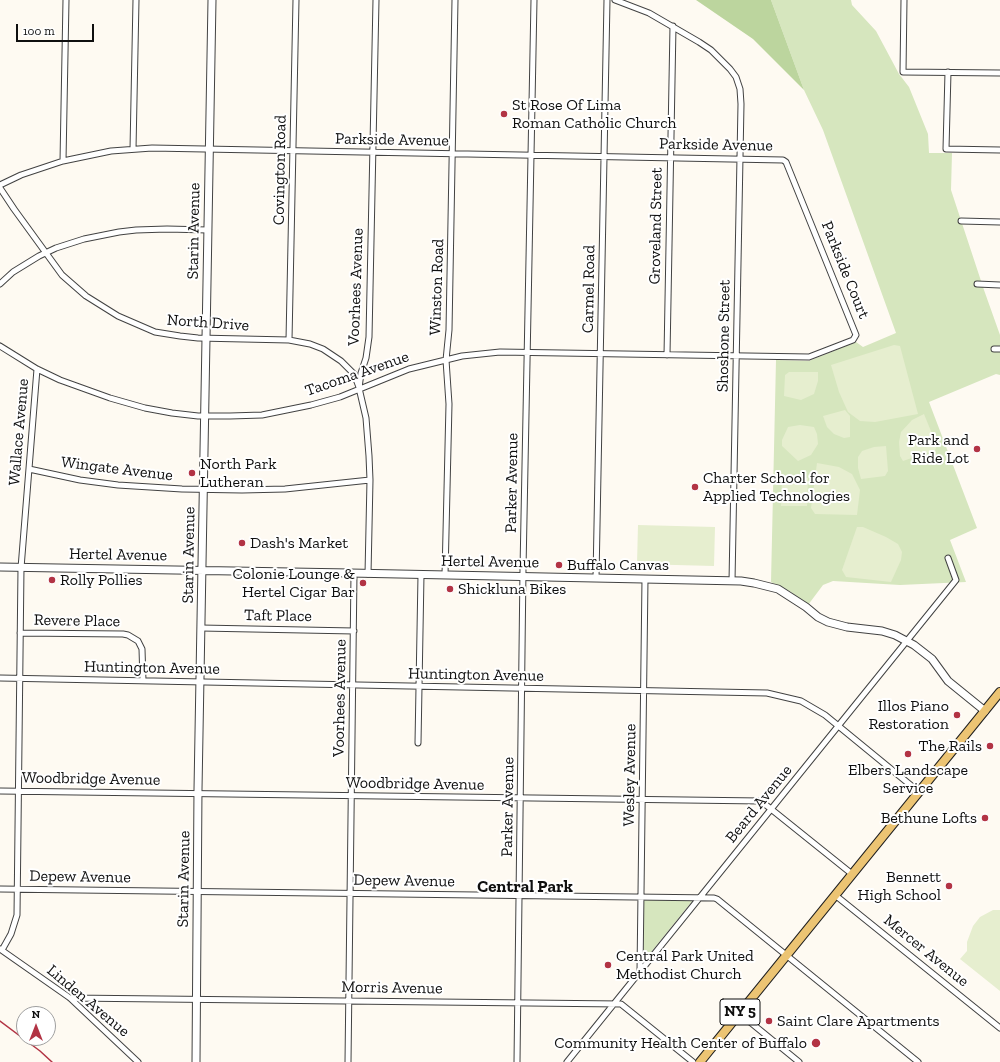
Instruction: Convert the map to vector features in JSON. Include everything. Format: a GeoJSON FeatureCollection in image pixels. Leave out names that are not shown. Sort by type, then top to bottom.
{"type":"FeatureCollection","features":[{"type":"Feature","properties":{"kind":"main road","name":"NY 5"},"geometry":{"type":"LineString","coordinates":[[700,1062],[1000,692]]}},
{"type":"Feature","properties":{"kind":"street"},"geometry":{"type":"LineString","coordinates":[[63,160],[66,0]]}},
{"type":"Feature","properties":{"kind":"street"},"geometry":{"type":"LineString","coordinates":[[133,149],[136,0]]}},
{"type":"Feature","properties":{"kind":"street","name":"Starin Avenue"},"geometry":{"type":"LineString","coordinates":[[196,1062],[198,793],[212,0]]}},
{"type":"Feature","properties":{"kind":"street","name":"Covington Road"},"geometry":{"type":"LineString","coordinates":[[289,340],[296,0]]}},
{"type":"Feature","properties":{"kind":"street","name":"Voorhees Avenue"},"geometry":{"type":"LineString","coordinates":[[368,574],[370,480],[368,434],[359,388],[369,337],[376,0]]}},
{"type":"Feature","properties":{"kind":"street","name":"Winston Road"},"geometry":{"type":"LineString","coordinates":[[446,575],[449,404],[446,360],[449,330],[455,0]]}},
{"type":"Feature","properties":{"kind":"street","name":"Parker Avenue"},"geometry":{"type":"LineString","coordinates":[[517,1062],[534,0]]}},
{"type":"Feature","properties":{"kind":"street","name":"Carmel Road"},"geometry":{"type":"LineString","coordinates":[[596,578],[607,0]]}},
{"type":"Feature","properties":{"kind":"street","name":"Shoshone Street"},"geometry":{"type":"LineString","coordinates":[[615,0],[639,8],[698,42],[722,61],[734,74],[740,92],[732,581]]}},
{"type":"Feature","properties":{"kind":"street"},"geometry":{"type":"LineString","coordinates":[[904,0],[902,72],[1000,73]]}},
{"type":"Feature","properties":{"kind":"street","name":"Groveland Street"},"geometry":{"type":"LineString","coordinates":[[667,354],[672,26]]}},
{"type":"Feature","properties":{"kind":"street"},"geometry":{"type":"LineString","coordinates":[[948,72],[946,149],[1000,150]]}},
{"type":"Feature","properties":{"kind":"street","name":"Parkside Avenue"},"geometry":{"type":"LineString","coordinates":[[0,185],[21,175],[63,160],[99,153],[133,149],[209,148],[293,151],[740,159],[783,160],[787,164]]}},
{"type":"Feature","properties":{"kind":"street","name":"Parkside Court"},"geometry":{"type":"LineString","coordinates":[[736,356],[809,357],[852,341],[856,336],[787,164]]}},
{"type":"Feature","properties":{"kind":"street","name":"North Drive"},"geometry":{"type":"LineString","coordinates":[[0,188],[62,275],[99,305],[118,316],[155,332],[180,336],[289,340],[310,344],[333,354],[346,365],[354,374],[359,388]]}},
{"type":"Feature","properties":{"kind":"street"},"geometry":{"type":"LineString","coordinates":[[961,221],[1000,222]]}},
{"type":"Feature","properties":{"kind":"street"},"geometry":{"type":"LineString","coordinates":[[0,284],[23,264],[45,253],[84,239],[119,232],[147,229],[208,230]]}},
{"type":"Feature","properties":{"kind":"street"},"geometry":{"type":"LineString","coordinates":[[977,284],[1000,285]]}},
{"type":"Feature","properties":{"kind":"street","name":"Tacoma Avenue"},"geometry":{"type":"LineString","coordinates":[[0,346],[37,369],[71,385],[121,402],[172,413],[205,416],[250,416],[311,405],[340,397],[359,388],[410,369],[462,356],[488,353],[736,356]]}},
{"type":"Feature","properties":{"kind":"street","name":"Wallace Avenue"},"geometry":{"type":"LineString","coordinates":[[1,949],[11,934],[17,915],[21,568],[37,369]]}},
{"type":"Feature","properties":{"kind":"street","name":"Wingate Avenue"},"geometry":{"type":"LineString","coordinates":[[29,469],[80,480],[118,485],[204,490],[285,489],[370,480]]}},
{"type":"Feature","properties":{"kind":"street","name":"Beard Avenue"},"geometry":{"type":"LineString","coordinates":[[567,1062],[956,580],[948,558]]}},
{"type":"Feature","properties":{"kind":"street","name":"Hertel Avenue"},"geometry":{"type":"LineString","coordinates":[[0,567],[645,579],[754,583],[778,589],[806,606],[818,617],[828,622],[847,627],[882,631],[907,641],[925,653],[938,667],[948,682],[985,711]]}},
{"type":"Feature","properties":{"kind":"street","name":"Voorhees Avenue"},"geometry":{"type":"LineString","coordinates":[[348,1062],[354,573]]}},
{"type":"Feature","properties":{"kind":"street"},"geometry":{"type":"LineString","coordinates":[[418,743],[421,575]]}},
{"type":"Feature","properties":{"kind":"street","name":"Wesley Avenue"},"geometry":{"type":"LineString","coordinates":[[640,971],[645,579]]}},
{"type":"Feature","properties":{"kind":"street","name":"Taft Place"},"geometry":{"type":"LineString","coordinates":[[201,628],[354,630]]}},
{"type":"Feature","properties":{"kind":"street","name":"Revere Place"},"geometry":{"type":"LineString","coordinates":[[20,633],[128,635],[138,641],[142,649],[143,681]]}},
{"type":"Feature","properties":{"kind":"street","name":"Huntington Avenue"},"geometry":{"type":"LineString","coordinates":[[0,678],[353,684],[523,689],[750,692],[783,696],[801,701],[814,708],[839,726],[919,792]]}},
{"type":"Feature","properties":{"kind":"street","name":"Woodbridge Avenue"},"geometry":{"type":"LineString","coordinates":[[0,791],[761,801],[852,874]]}},
{"type":"Feature","properties":{"kind":"street","name":"Depew Avenue"},"geometry":{"type":"LineString","coordinates":[[0,889],[700,897],[717,899],[918,1062]]}},
{"type":"Feature","properties":{"kind":"street","name":"Mercer Avenue"},"geometry":{"type":"LineString","coordinates":[[835,895],[1000,1028]]}},
{"type":"Feature","properties":{"kind":"street","name":"Linden Avenue"},"geometry":{"type":"LineString","coordinates":[[1,949],[70,998],[138,1062]]}},
{"type":"Feature","properties":{"kind":"street","name":"Morris Avenue"},"geometry":{"type":"LineString","coordinates":[[70,998],[621,1004],[693,1062]]}},
{"type":"Feature","properties":{"kind":"street"},"geometry":{"type":"LineString","coordinates":[[739,1013],[799,1062]]}},
{"type":"Feature","properties":{"kind":"green space"},"geometry":{"type":"Polygon","coordinates":[[[696,0],[771,0],[804,90],[753,39],[696,0]]]}},
{"type":"Feature","properties":{"kind":"green space"},"geometry":{"type":"Polygon","coordinates":[[[771,0],[851,0],[852,5],[876,31],[899,74],[909,87],[928,134],[929,153],[952,153],[951,190],[1000,335],[1000,375],[996,374],[929,402],[977,528],[950,540],[966,582],[900,585],[833,581],[823,585],[808,605],[791,592],[771,582],[776,360],[809,361],[856,342],[863,347],[896,333],[823,130],[804,90],[771,0]]]}},
{"type":"Feature","properties":{"kind":"green space"},"geometry":{"type":"Polygon","coordinates":[[[894,345],[900,346],[918,414],[875,422],[860,421],[848,412],[839,392],[831,365],[894,345]]]}},
{"type":"Feature","properties":{"kind":"green space"},"geometry":{"type":"Polygon","coordinates":[[[789,372],[818,372],[818,381],[814,394],[801,400],[784,396],[785,375],[789,372]]]}},
{"type":"Feature","properties":{"kind":"green space"},"geometry":{"type":"Polygon","coordinates":[[[845,410],[850,416],[850,437],[844,438],[834,434],[827,427],[823,416],[845,410]]]}},
{"type":"Feature","properties":{"kind":"green space"},"geometry":{"type":"Polygon","coordinates":[[[924,414],[937,446],[935,450],[903,461],[900,456],[899,442],[901,432],[912,420],[924,414]]]}},
{"type":"Feature","properties":{"kind":"green space"},"geometry":{"type":"Polygon","coordinates":[[[800,425],[814,427],[817,434],[818,444],[811,455],[798,461],[782,446],[782,440],[788,427],[800,425]]]}},
{"type":"Feature","properties":{"kind":"green space"},"geometry":{"type":"Polygon","coordinates":[[[886,446],[888,471],[885,476],[861,479],[858,468],[858,457],[862,451],[874,447],[886,446]]]}},
{"type":"Feature","properties":{"kind":"green space"},"geometry":{"type":"Polygon","coordinates":[[[817,463],[839,467],[852,474],[860,490],[857,515],[815,514],[811,508],[817,463]]]}},
{"type":"Feature","properties":{"kind":"green space"},"geometry":{"type":"Polygon","coordinates":[[[782,477],[808,478],[807,506],[781,506],[782,477]]]}},
{"type":"Feature","properties":{"kind":"green space"},"geometry":{"type":"Polygon","coordinates":[[[638,525],[715,527],[714,566],[637,564],[638,525]]]}},
{"type":"Feature","properties":{"kind":"green space"},"geometry":{"type":"Polygon","coordinates":[[[857,527],[863,527],[898,544],[902,552],[901,560],[891,582],[846,577],[842,570],[857,527]]]}},
{"type":"Feature","properties":{"kind":"green space"},"geometry":{"type":"Polygon","coordinates":[[[644,900],[693,900],[643,962],[644,900]]]}},
{"type":"Feature","properties":{"kind":"green space"},"geometry":{"type":"Polygon","coordinates":[[[993,910],[1000,910],[1000,991],[960,959],[967,951],[967,942],[973,926],[980,917],[993,910]]]}},
{"type":"Feature","properties":{"kind":"railway"},"geometry":{"type":"LineString","coordinates":[[0,1021],[40,1051],[52,1062]]}},
{"type":"Feature","properties":{"kind":"place","name":"St Rose Of Lima Roman Catholic Church"},"geometry":{"type":"Point","coordinates":[504,114]}},
{"type":"Feature","properties":{"kind":"place","name":"Park and Ride Lot"},"geometry":{"type":"Point","coordinates":[977,449]}},
{"type":"Feature","properties":{"kind":"place","name":"North Park Lutheran"},"geometry":{"type":"Point","coordinates":[192,473]}},
{"type":"Feature","properties":{"kind":"place","name":"Charter School for Applied Technologies"},"geometry":{"type":"Point","coordinates":[695,487]}},
{"type":"Feature","properties":{"kind":"place","name":"Dash's Market"},"geometry":{"type":"Point","coordinates":[242,543]}},
{"type":"Feature","properties":{"kind":"place","name":"Buffalo Canvas"},"geometry":{"type":"Point","coordinates":[559,565]}},
{"type":"Feature","properties":{"kind":"place","name":"Rolly Pollies"},"geometry":{"type":"Point","coordinates":[52,580]}},
{"type":"Feature","properties":{"kind":"place","name":"Colonie Lounge & Hertel Cigar Bar"},"geometry":{"type":"Point","coordinates":[363,583]}},
{"type":"Feature","properties":{"kind":"place","name":"Shickluna Bikes"},"geometry":{"type":"Point","coordinates":[450,589]}},
{"type":"Feature","properties":{"kind":"place","name":"Illos Piano Restoration"},"geometry":{"type":"Point","coordinates":[957,715]}},
{"type":"Feature","properties":{"kind":"place","name":"The Rails"},"geometry":{"type":"Point","coordinates":[990,746]}},
{"type":"Feature","properties":{"kind":"place","name":"Elbers Landscape Service"},"geometry":{"type":"Point","coordinates":[908,754]}},
{"type":"Feature","properties":{"kind":"place","name":"Bethune Lofts"},"geometry":{"type":"Point","coordinates":[985,818]}},
{"type":"Feature","properties":{"kind":"place","name":"Bennett High School"},"geometry":{"type":"Point","coordinates":[949,886]}},
{"type":"Feature","properties":{"kind":"place","name":"Central Park United Methodist Church"},"geometry":{"type":"Point","coordinates":[608,965]}},
{"type":"Feature","properties":{"kind":"place","name":"Saint Clare Apartments"},"geometry":{"type":"Point","coordinates":[769,1021]}},
{"type":"Feature","properties":{"kind":"place","name":"Community Health Center of Buffalo"},"geometry":{"type":"Point","coordinates":[816,1043]}},
{"type":"Feature","properties":{"kind":"district","name":"Central Park"},"geometry":{"type":"Point","coordinates":[525,887]}}]}
